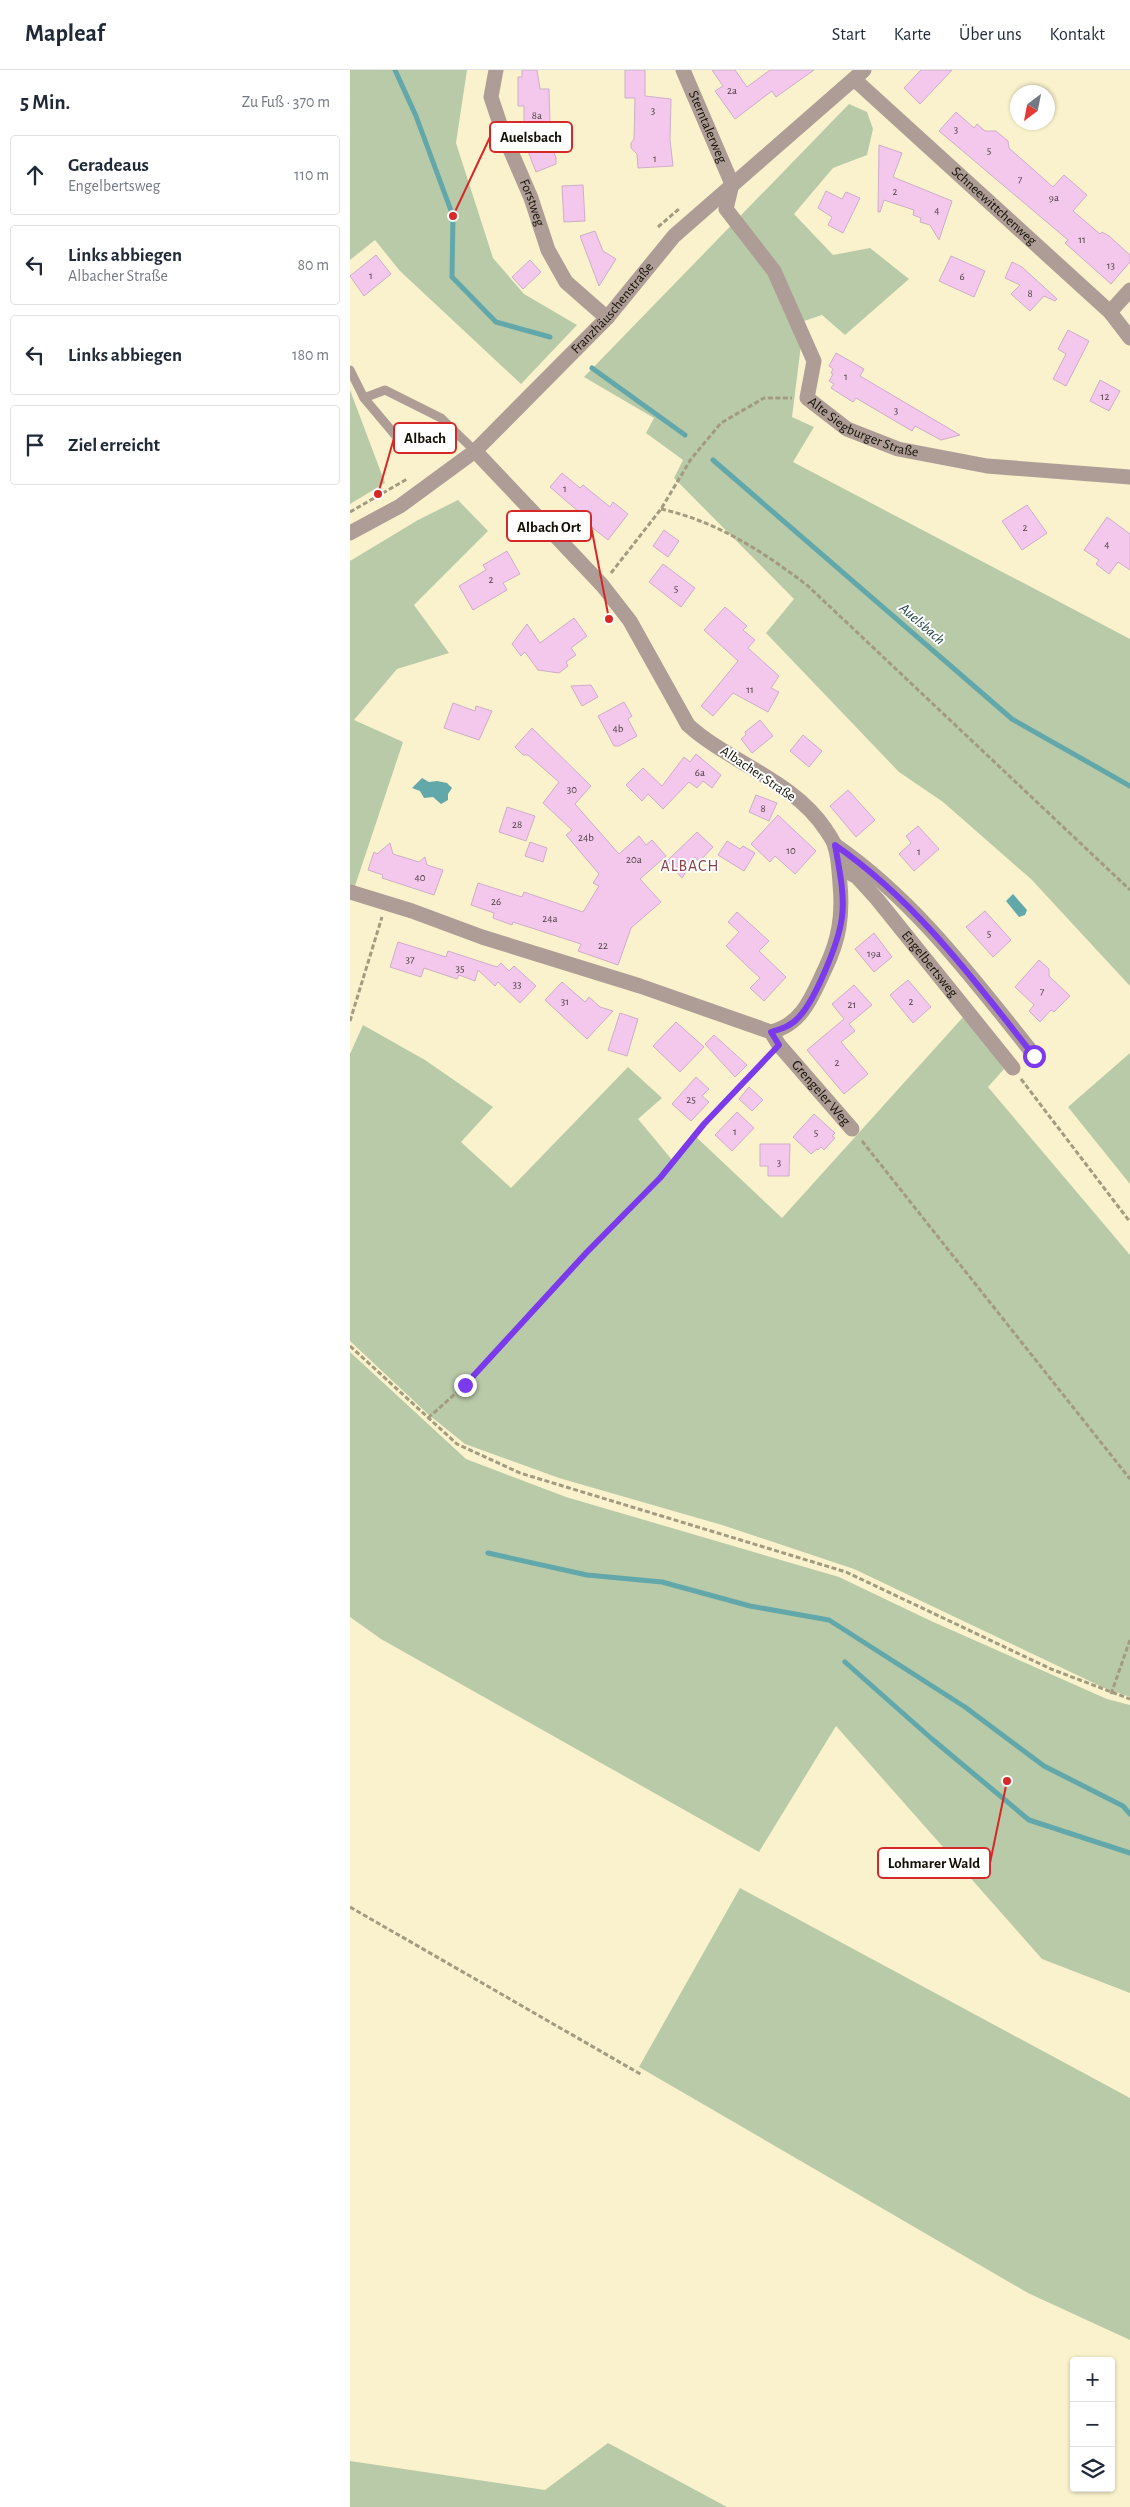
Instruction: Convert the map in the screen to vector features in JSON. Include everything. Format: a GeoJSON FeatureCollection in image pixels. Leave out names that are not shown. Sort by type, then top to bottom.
{"type":"FeatureCollection","features":[{"type":"Feature","properties":{"kind":"street","name":"Forstweg"},"geometry":{"type":"LineString","coordinates":[[496,70],[491,97],[503,132],[531,198],[548,250],[566,282],[607,318]]}},
{"type":"Feature","properties":{"kind":"street","name":"Sterntalerweg"},"geometry":{"type":"LineString","coordinates":[[683,70],[732,184]]}},
{"type":"Feature","properties":{"kind":"street","name":"Franzhäuschenstraße"},"geometry":{"type":"LineString","coordinates":[[350,533],[400,506],[475,451],[607,318],[674,236],[859,75]]}},
{"type":"Feature","properties":{"kind":"street","name":"Schneewittchenweg"},"geometry":{"type":"LineString","coordinates":[[859,75],[1110,312],[1130,338]]}},
{"type":"Feature","properties":{"kind":"street","name":"Alte Siegburger Straße"},"geometry":{"type":"LineString","coordinates":[[732,184],[726,209],[774,271],[814,361],[807,398],[848,429],[898,450],[987,466],[1130,477]]}},
{"type":"Feature","properties":{"kind":"street"},"geometry":{"type":"LineString","coordinates":[[1110,312],[1130,290]]}},
{"type":"Feature","properties":{"kind":"street","name":"Albacher Straße"},"geometry":{"type":"LineString","coordinates":[[475,451],[602,585],[630,621],[688,725],[701,737],[780,786],[799,801],[820,822],[835,845],[839,867],[842,916],[836,946],[806,1007],[798,1019],[783,1029],[771,1032]]}},
{"type":"Feature","properties":{"kind":"street","name":"Engelbertsweg"},"geometry":{"type":"LineString","coordinates":[[835,845],[865,866],[890,888],[948,947],[1034,1056]]}},
{"type":"Feature","properties":{"kind":"street","name":"Engelbertsweg"},"geometry":{"type":"LineString","coordinates":[[839,867],[857,877],[877,899],[1013,1068]]}},
{"type":"Feature","properties":{"kind":"street"},"geometry":{"type":"LineString","coordinates":[[350,892],[640,986],[771,1032]]}},
{"type":"Feature","properties":{"kind":"street","name":"Grengeler Weg"},"geometry":{"type":"LineString","coordinates":[[771,1032],[779,1045],[852,1129]]}},
{"type":"Feature","properties":{"kind":"lane"},"geometry":{"type":"LineString","coordinates":[[350,370],[364,398],[396,436]]}},
{"type":"Feature","properties":{"kind":"lane"},"geometry":{"type":"LineString","coordinates":[[364,398],[385,390],[441,418],[475,451]]}},
{"type":"Feature","properties":{"kind":"path"},"geometry":{"type":"LineString","coordinates":[[652,234],[663,221],[684,205]]}},
{"type":"Feature","properties":{"kind":"path"},"geometry":{"type":"LineString","coordinates":[[602,585],[661,509],[691,459],[721,423],[764,398],[807,398]]}},
{"type":"Feature","properties":{"kind":"path"},"geometry":{"type":"LineString","coordinates":[[350,512],[414,475]]}},
{"type":"Feature","properties":{"kind":"path"},"geometry":{"type":"LineString","coordinates":[[661,509],[686,514],[738,539],[782,566],[808,586],[1130,890]]}},
{"type":"Feature","properties":{"kind":"path"},"geometry":{"type":"LineString","coordinates":[[350,1021],[386,905]]}},
{"type":"Feature","properties":{"kind":"path"},"geometry":{"type":"LineString","coordinates":[[428,1418],[465,1385],[587,1252],[660,1178],[704,1124],[779,1045]]}},
{"type":"Feature","properties":{"kind":"path"},"geometry":{"type":"LineString","coordinates":[[1013,1068],[1130,1222]]}},
{"type":"Feature","properties":{"kind":"path"},"geometry":{"type":"LineString","coordinates":[[852,1129],[1130,1479]]}},
{"type":"Feature","properties":{"kind":"path"},"geometry":{"type":"LineString","coordinates":[[350,1346],[457,1444],[520,1473],[846,1572],[1051,1669],[1111,1694],[1130,1699]]}},
{"type":"Feature","properties":{"kind":"path"},"geometry":{"type":"LineString","coordinates":[[1111,1694],[1130,1640]]}},
{"type":"Feature","properties":{"kind":"path"},"geometry":{"type":"LineString","coordinates":[[350,1908],[642,2075]]}},
{"type":"Feature","properties":{"kind":"green space"},"geometry":{"type":"Polygon","coordinates":[[[350,70],[467,70],[456,143],[493,258],[524,294],[577,325],[521,384],[400,271],[375,240],[350,260],[350,70]]]}},
{"type":"Feature","properties":{"kind":"green space"},"geometry":{"type":"Polygon","coordinates":[[[849,104],[867,112],[873,129],[867,155],[833,168],[794,214],[833,255],[870,248],[909,279],[845,335],[822,315],[804,321],[792,417],[814,427],[793,462],[1130,639],[1130,986],[1031,879],[943,802],[899,772],[766,633],[794,599],[674,478],[683,460],[646,433],[654,418],[584,377],[849,104]]]}},
{"type":"Feature","properties":{"kind":"green space"},"geometry":{"type":"Polygon","coordinates":[[[350,390],[385,483],[350,504],[350,390]]]}},
{"type":"Feature","properties":{"kind":"green space"},"geometry":{"type":"Polygon","coordinates":[[[458,500],[488,531],[414,605],[449,653],[397,669],[354,720],[403,742],[355,886],[350,885],[350,561],[418,520],[458,500]]]}},
{"type":"Feature","properties":{"kind":"green space"},"geometry":{"type":"Polygon","coordinates":[[[965,1015],[1004,1069],[988,1087],[1130,1255],[1130,1697],[1102,1687],[854,1569],[722,1525],[559,1478],[465,1444],[429,1415],[350,1341],[350,1054],[363,1025],[425,1060],[493,1107],[461,1142],[511,1188],[628,1067],[662,1098],[638,1119],[673,1161],[694,1135],[782,1218],[965,1015]]]}},
{"type":"Feature","properties":{"kind":"green space"},"geometry":{"type":"Polygon","coordinates":[[[1130,1053],[1130,1184],[1068,1107],[1130,1053]]]}},
{"type":"Feature","properties":{"kind":"green space"},"geometry":{"type":"Polygon","coordinates":[[[350,1352],[466,1459],[566,1497],[839,1577],[931,1621],[1107,1699],[1130,1705],[1130,1993],[1042,1959],[836,1726],[759,1852],[381,1639],[350,1617],[350,1352]]]}},
{"type":"Feature","properties":{"kind":"green space"},"geometry":{"type":"Polygon","coordinates":[[[740,1888],[1130,2098],[1130,2340],[1028,2293],[639,2067],[740,1888]]]}},
{"type":"Feature","properties":{"kind":"green space"},"geometry":{"type":"Polygon","coordinates":[[[608,2443],[727,2507],[350,2507],[350,2461],[545,2490],[608,2443]]]}},
{"type":"Feature","properties":{"kind":"water"},"geometry":{"type":"Polygon","coordinates":[[[422,778],[429,782],[447,783],[452,788],[448,794],[448,800],[441,804],[433,797],[424,798],[420,791],[412,788],[422,778]]]}},
{"type":"Feature","properties":{"kind":"water"},"geometry":{"type":"Polygon","coordinates":[[[1013,894],[1027,910],[1025,915],[1019,917],[1006,901],[1013,894]]]}},
{"type":"Feature","properties":{"kind":"building"},"geometry":{"type":"Polygon","coordinates":[[[522,70],[537,70],[540,89],[549,89],[550,124],[542,123],[556,158],[556,164],[536,172],[524,141],[524,106],[518,106],[518,77],[522,77],[522,70]]]}},
{"type":"Feature","properties":{"kind":"building"},"geometry":{"type":"Polygon","coordinates":[[[625,70],[645,70],[645,96],[671,99],[670,140],[673,166],[638,168],[637,154],[631,148],[631,143],[634,139],[635,98],[625,98],[625,70]]]}},
{"type":"Feature","properties":{"kind":"building"},"geometry":{"type":"Polygon","coordinates":[[[712,70],[735,70],[747,87],[770,70],[814,70],[776,97],[772,91],[735,119],[715,91],[723,86],[712,70]]]}},
{"type":"Feature","properties":{"kind":"building"},"geometry":{"type":"Polygon","coordinates":[[[921,70],[952,70],[920,104],[904,88],[921,70]]]}},
{"type":"Feature","properties":{"kind":"building"},"geometry":{"type":"Polygon","coordinates":[[[956,112],[974,128],[977,124],[985,131],[996,131],[1008,141],[1009,148],[1053,187],[1064,175],[1087,195],[1073,211],[1100,234],[1102,232],[1109,236],[1130,255],[1130,262],[1111,284],[1065,243],[1068,240],[939,131],[956,112]]]}},
{"type":"Feature","properties":{"kind":"building"},"geometry":{"type":"Polygon","coordinates":[[[879,145],[902,153],[893,177],[952,201],[939,240],[930,225],[920,222],[921,218],[913,215],[914,210],[884,200],[880,212],[878,212],[879,145]]]}},
{"type":"Feature","properties":{"kind":"building"},"geometry":{"type":"Polygon","coordinates":[[[583,185],[585,221],[564,222],[562,186],[583,185]]]}},
{"type":"Feature","properties":{"kind":"building"},"geometry":{"type":"Polygon","coordinates":[[[826,191],[842,199],[846,192],[860,198],[843,233],[828,225],[832,217],[818,208],[826,191]]]}},
{"type":"Feature","properties":{"kind":"building"},"geometry":{"type":"Polygon","coordinates":[[[595,231],[603,251],[616,259],[599,286],[580,236],[595,231]]]}},
{"type":"Feature","properties":{"kind":"building"},"geometry":{"type":"Polygon","coordinates":[[[376,255],[391,274],[364,296],[350,276],[376,255]]]}},
{"type":"Feature","properties":{"kind":"building"},"geometry":{"type":"Polygon","coordinates":[[[951,256],[985,271],[974,297],[939,281],[951,256]]]}},
{"type":"Feature","properties":{"kind":"building"},"geometry":{"type":"Polygon","coordinates":[[[530,260],[541,272],[523,289],[512,277],[530,260]]]}},
{"type":"Feature","properties":{"kind":"building"},"geometry":{"type":"Polygon","coordinates":[[[1012,262],[1022,267],[1057,299],[1055,301],[1044,296],[1030,311],[1011,294],[1020,285],[1005,278],[1012,262]]]}},
{"type":"Feature","properties":{"kind":"building"},"geometry":{"type":"Polygon","coordinates":[[[1068,330],[1089,341],[1066,386],[1053,379],[1066,354],[1058,349],[1068,330]]]}},
{"type":"Feature","properties":{"kind":"building"},"geometry":{"type":"Polygon","coordinates":[[[836,353],[864,369],[860,376],[960,435],[941,440],[915,426],[912,431],[856,398],[853,402],[831,388],[834,384],[829,381],[833,374],[831,373],[833,369],[829,366],[836,353]]]}},
{"type":"Feature","properties":{"kind":"building"},"geometry":{"type":"Polygon","coordinates":[[[1100,380],[1120,391],[1109,411],[1090,401],[1100,380]]]}},
{"type":"Feature","properties":{"kind":"building"},"geometry":{"type":"Polygon","coordinates":[[[562,473],[580,488],[583,485],[610,507],[613,502],[628,514],[608,540],[584,521],[586,518],[550,487],[562,473]]]}},
{"type":"Feature","properties":{"kind":"building"},"geometry":{"type":"Polygon","coordinates":[[[1027,505],[1047,533],[1022,550],[1002,521],[1027,505]]]}},
{"type":"Feature","properties":{"kind":"building"},"geometry":{"type":"Polygon","coordinates":[[[1107,517],[1130,534],[1130,570],[1118,562],[1109,574],[1096,564],[1099,560],[1084,550],[1107,517]]]}},
{"type":"Feature","properties":{"kind":"building"},"geometry":{"type":"Polygon","coordinates":[[[664,530],[679,541],[668,557],[653,546],[664,530]]]}},
{"type":"Feature","properties":{"kind":"building"},"geometry":{"type":"Polygon","coordinates":[[[507,551],[520,574],[503,583],[507,590],[473,610],[459,586],[486,570],[483,565],[507,551]]]}},
{"type":"Feature","properties":{"kind":"building"},"geometry":{"type":"Polygon","coordinates":[[[663,564],[695,588],[681,607],[649,582],[663,564]]]}},
{"type":"Feature","properties":{"kind":"building"},"geometry":{"type":"Polygon","coordinates":[[[725,607],[747,626],[743,630],[755,640],[748,648],[779,676],[771,688],[779,692],[768,712],[733,693],[713,716],[701,706],[738,661],[704,630],[725,607]]]}},
{"type":"Feature","properties":{"kind":"building"},"geometry":{"type":"Polygon","coordinates":[[[574,618],[587,636],[571,648],[576,655],[566,662],[568,666],[559,673],[538,670],[525,652],[521,656],[512,644],[527,624],[540,643],[574,618]]]}},
{"type":"Feature","properties":{"kind":"building"},"geometry":{"type":"Polygon","coordinates":[[[591,685],[598,697],[582,706],[571,686],[591,685]]]}},
{"type":"Feature","properties":{"kind":"building"},"geometry":{"type":"Polygon","coordinates":[[[624,702],[632,716],[628,719],[637,736],[619,746],[614,746],[598,716],[624,702]]]}},
{"type":"Feature","properties":{"kind":"building"},"geometry":{"type":"Polygon","coordinates":[[[453,703],[475,711],[476,706],[492,711],[479,740],[444,728],[453,703]]]}},
{"type":"Feature","properties":{"kind":"building"},"geometry":{"type":"Polygon","coordinates":[[[760,720],[773,736],[752,753],[741,739],[746,735],[745,732],[760,720]]]}},
{"type":"Feature","properties":{"kind":"building"},"geometry":{"type":"Polygon","coordinates":[[[532,728],[591,786],[575,804],[619,854],[639,836],[646,845],[652,840],[666,856],[640,879],[661,902],[631,928],[618,965],[578,951],[581,944],[513,922],[512,925],[493,918],[494,913],[471,905],[478,883],[522,897],[524,892],[583,912],[599,886],[593,883],[599,874],[566,835],[572,830],[543,803],[559,782],[528,755],[523,755],[515,747],[532,728]]]}},
{"type":"Feature","properties":{"kind":"building"},"geometry":{"type":"Polygon","coordinates":[[[803,735],[822,751],[809,767],[790,751],[803,735]]]}},
{"type":"Feature","properties":{"kind":"building"},"geometry":{"type":"Polygon","coordinates":[[[696,754],[721,775],[712,788],[703,781],[697,788],[689,782],[663,809],[648,794],[642,801],[626,785],[643,768],[662,786],[684,757],[690,762],[696,754]]]}},
{"type":"Feature","properties":{"kind":"building"},"geometry":{"type":"Polygon","coordinates":[[[848,790],[875,820],[856,837],[830,806],[848,790]]]}},
{"type":"Feature","properties":{"kind":"building"},"geometry":{"type":"Polygon","coordinates":[[[756,795],[777,803],[769,821],[749,812],[756,795]]]}},
{"type":"Feature","properties":{"kind":"building"},"geometry":{"type":"Polygon","coordinates":[[[507,807],[535,816],[526,841],[499,832],[507,807]]]}},
{"type":"Feature","properties":{"kind":"building"},"geometry":{"type":"Polygon","coordinates":[[[778,815],[816,851],[795,874],[775,856],[770,862],[751,844],[778,815]]]}},
{"type":"Feature","properties":{"kind":"building"},"geometry":{"type":"Polygon","coordinates":[[[918,826],[939,849],[914,871],[899,854],[911,843],[906,836],[918,826]]]}},
{"type":"Feature","properties":{"kind":"building"},"geometry":{"type":"Polygon","coordinates":[[[697,832],[713,847],[699,862],[695,857],[682,878],[667,861],[697,832]]]}},
{"type":"Feature","properties":{"kind":"building"},"geometry":{"type":"Polygon","coordinates":[[[727,841],[740,849],[743,846],[755,853],[744,871],[718,855],[727,841]]]}},
{"type":"Feature","properties":{"kind":"building"},"geometry":{"type":"Polygon","coordinates":[[[530,842],[547,848],[543,862],[525,856],[530,842]]]}},
{"type":"Feature","properties":{"kind":"building"},"geometry":{"type":"Polygon","coordinates":[[[390,843],[393,854],[419,862],[425,857],[427,865],[443,870],[434,895],[382,878],[383,875],[368,870],[374,852],[377,854],[390,843]]]}},
{"type":"Feature","properties":{"kind":"building"},"geometry":{"type":"Polygon","coordinates":[[[985,911],[1011,940],[993,957],[966,927],[985,911]]]}},
{"type":"Feature","properties":{"kind":"building"},"geometry":{"type":"Polygon","coordinates":[[[737,912],[769,941],[759,951],[786,977],[764,1001],[750,988],[760,978],[726,946],[739,932],[728,922],[737,912]]]}},
{"type":"Feature","properties":{"kind":"building"},"geometry":{"type":"Polygon","coordinates":[[[874,933],[892,957],[874,972],[855,949],[874,933]]]}},
{"type":"Feature","properties":{"kind":"building"},"geometry":{"type":"Polygon","coordinates":[[[398,942],[446,957],[448,951],[497,967],[501,963],[509,971],[514,966],[536,986],[520,1003],[498,982],[495,986],[478,970],[475,981],[459,975],[457,979],[424,968],[421,977],[390,967],[398,942]]]}},
{"type":"Feature","properties":{"kind":"building"},"geometry":{"type":"Polygon","coordinates":[[[1039,960],[1049,969],[1049,976],[1070,996],[1054,1012],[1051,1010],[1040,1022],[1029,1011],[1034,1005],[1015,987],[1039,960]]]}},
{"type":"Feature","properties":{"kind":"building"},"geometry":{"type":"Polygon","coordinates":[[[908,980],[931,1007],[913,1023],[890,995],[908,980]]]}},
{"type":"Feature","properties":{"kind":"building"},"geometry":{"type":"Polygon","coordinates":[[[562,982],[585,1002],[589,997],[600,1007],[613,1011],[587,1039],[545,1000],[562,982]]]}},
{"type":"Feature","properties":{"kind":"building"},"geometry":{"type":"Polygon","coordinates":[[[854,985],[872,1005],[849,1024],[855,1031],[841,1042],[868,1074],[844,1094],[807,1050],[844,1019],[832,1004],[854,985]]]}},
{"type":"Feature","properties":{"kind":"building"},"geometry":{"type":"Polygon","coordinates":[[[620,1013],[638,1019],[627,1056],[608,1050],[620,1013]]]}},
{"type":"Feature","properties":{"kind":"building"},"geometry":{"type":"Polygon","coordinates":[[[676,1022],[704,1047],[680,1072],[653,1046],[676,1022]]]}},
{"type":"Feature","properties":{"kind":"building"},"geometry":{"type":"Polygon","coordinates":[[[714,1035],[747,1065],[735,1077],[705,1044],[714,1035]]]}},
{"type":"Feature","properties":{"kind":"building"},"geometry":{"type":"Polygon","coordinates":[[[696,1077],[709,1089],[702,1096],[709,1102],[691,1121],[672,1104],[696,1077]]]}},
{"type":"Feature","properties":{"kind":"building"},"geometry":{"type":"Polygon","coordinates":[[[749,1087],[763,1100],[752,1111],[739,1099],[749,1087]]]}},
{"type":"Feature","properties":{"kind":"building"},"geometry":{"type":"Polygon","coordinates":[[[737,1112],[754,1128],[732,1151],[715,1135],[737,1112]]]}},
{"type":"Feature","properties":{"kind":"building"},"geometry":{"type":"Polygon","coordinates":[[[814,1114],[835,1133],[832,1136],[835,1138],[824,1150],[821,1147],[811,1154],[793,1137],[814,1114]]]}},
{"type":"Feature","properties":{"kind":"building"},"geometry":{"type":"Polygon","coordinates":[[[760,1144],[790,1144],[789,1176],[768,1176],[768,1166],[760,1166],[760,1144]]]}},
{"type":"Feature","properties":{"kind":"waterway","name":"Auelsbach"},"geometry":{"type":"LineString","coordinates":[[395,70],[416,116],[453,216],[452,277],[496,322],[550,337]]}},
{"type":"Feature","properties":{"kind":"waterway","name":"Auelsbach"},"geometry":{"type":"LineString","coordinates":[[592,368],[685,435]]}},
{"type":"Feature","properties":{"kind":"waterway","name":"Auelsbach"},"geometry":{"type":"LineString","coordinates":[[713,460],[1012,719],[1130,786]]}},
{"type":"Feature","properties":{"kind":"waterway"},"geometry":{"type":"LineString","coordinates":[[488,1553],[587,1575],[662,1582],[750,1606],[829,1620],[965,1707],[1044,1766],[1123,1806],[1130,1814]]}},
{"type":"Feature","properties":{"kind":"waterway"},"geometry":{"type":"LineString","coordinates":[[845,1662],[932,1739],[1029,1820],[1130,1853]]}},
{"type":"Feature","properties":{"kind":"place","name":"Auelsbach"},"geometry":{"type":"Point","coordinates":[453,216]}},
{"type":"Feature","properties":{"kind":"place","name":"Albach"},"geometry":{"type":"Point","coordinates":[378,494]}},
{"type":"Feature","properties":{"kind":"place","name":"Albach Ort"},"geometry":{"type":"Point","coordinates":[609,619]}},
{"type":"Feature","properties":{"kind":"place","name":"Lohmarer Wald"},"geometry":{"type":"Point","coordinates":[1007,1781]}},
{"type":"Feature","properties":{"kind":"district","name":"ALBACH"},"geometry":{"type":"Point","coordinates":[690,866]}},
{"type":"Feature","properties":{"kind":"route"},"geometry":{"type":"LineString","coordinates":[[465,1385],[587,1252],[660,1178],[704,1124],[779,1045],[771,1032],[783,1029],[798,1019],[806,1007],[836,946],[842,916],[839,867],[835,845],[865,866],[890,888],[948,947],[1034,1056]]}}]}
